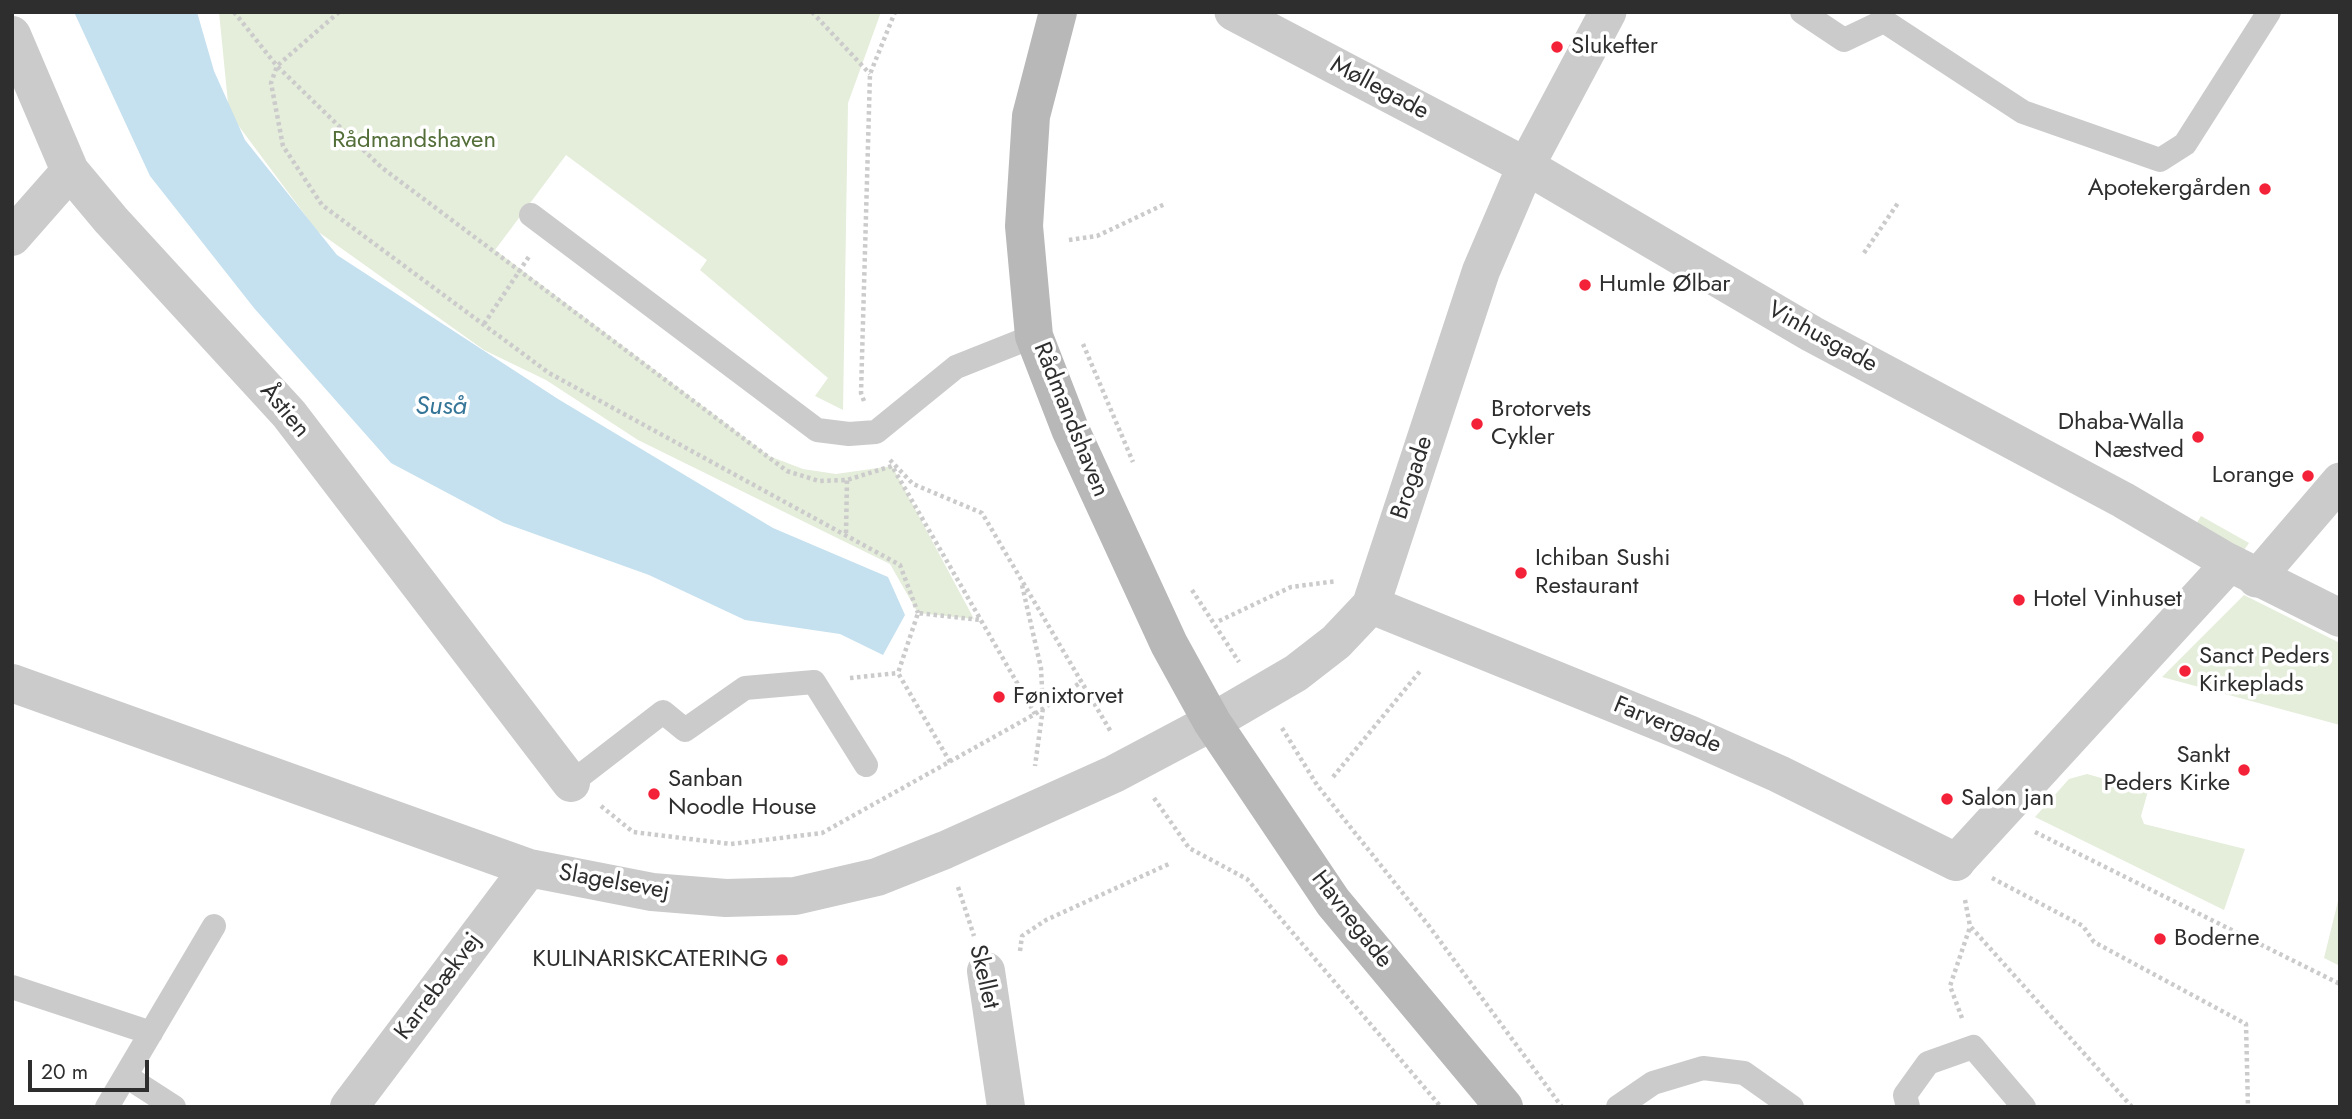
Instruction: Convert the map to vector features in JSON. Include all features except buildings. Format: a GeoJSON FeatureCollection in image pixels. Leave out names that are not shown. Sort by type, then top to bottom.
{"type":"FeatureCollection","features":[{"type":"Feature","properties":{"kind":"main road","name":"Rådmandshaven"},"geometry":{"type":"LineString","coordinates":[[1058,12],[1031,116],[1024,226],[1034,336],[1082,454],[1169,644],[1212,722]]}},
{"type":"Feature","properties":{"kind":"main road","name":"Havnegade"},"geometry":{"type":"LineString","coordinates":[[1212,722],[1333,902],[1504,1107]]}},
{"type":"Feature","properties":{"kind":"street","name":"Møllegade"},"geometry":{"type":"LineString","coordinates":[[1233,12],[1526,166]]}},
{"type":"Feature","properties":{"kind":"street"},"geometry":{"type":"LineString","coordinates":[[1526,166],[1608,12]]}},
{"type":"Feature","properties":{"kind":"street","name":"Åstien"},"geometry":{"type":"LineString","coordinates":[[12,35],[70,171],[111,220],[289,414],[572,783]]}},
{"type":"Feature","properties":{"kind":"street","name":"Vinhusgade"},"geometry":{"type":"LineString","coordinates":[[1526,166],[1812,334],[2123,500],[2243,571]]}},
{"type":"Feature","properties":{"kind":"street","name":"Brogade"},"geometry":{"type":"LineString","coordinates":[[1212,722],[1296,673],[1326,650],[1371,606],[1481,271],[1526,166]]}},
{"type":"Feature","properties":{"kind":"street"},"geometry":{"type":"LineString","coordinates":[[12,237],[70,171]]}},
{"type":"Feature","properties":{"kind":"street"},"geometry":{"type":"LineString","coordinates":[[1956,862],[2000,814],[2243,571],[2340,481]]}},
{"type":"Feature","properties":{"kind":"street"},"geometry":{"type":"LineString","coordinates":[[2243,571],[2340,618]]}},
{"type":"Feature","properties":{"kind":"street","name":"Farvergade"},"geometry":{"type":"LineString","coordinates":[[1371,606],[1689,734],[1779,774],[1956,862]]}},
{"type":"Feature","properties":{"kind":"street","name":"Slagelsevej"},"geometry":{"type":"LineString","coordinates":[[12,683],[529,867],[652,892],[726,898],[795,896],[877,877],[1020,817],[1212,722]]}},
{"type":"Feature","properties":{"kind":"street","name":"Karrebækvej"},"geometry":{"type":"LineString","coordinates":[[348,1107],[529,867]]}},
{"type":"Feature","properties":{"kind":"street","name":"Skellet"},"geometry":{"type":"LineString","coordinates":[[986,973],[1006,1107]]}},
{"type":"Feature","properties":{"kind":"lane"},"geometry":{"type":"LineString","coordinates":[[1802,12],[1844,40],[1884,21],[2023,112],[2160,160],[2185,144],[2269,12]]}},
{"type":"Feature","properties":{"kind":"lane"},"geometry":{"type":"LineString","coordinates":[[531,215],[817,430],[849,434],[876,432],[956,367],[1034,336]]}},
{"type":"Feature","properties":{"kind":"lane"},"geometry":{"type":"LineString","coordinates":[[572,783],[663,712],[685,730],[745,688],[814,682],[866,765]]}},
{"type":"Feature","properties":{"kind":"lane"},"geometry":{"type":"LineString","coordinates":[[107,1107],[214,926]]}},
{"type":"Feature","properties":{"kind":"lane"},"geometry":{"type":"LineString","coordinates":[[12,988],[151,1033]]}},
{"type":"Feature","properties":{"kind":"lane"},"geometry":{"type":"LineString","coordinates":[[1908,1107],[1905,1095],[1928,1063],[1973,1047],[2024,1107]]}},
{"type":"Feature","properties":{"kind":"lane"},"geometry":{"type":"LineString","coordinates":[[1618,1107],[1653,1083],[1703,1068],[1744,1073],[1792,1107]]}},
{"type":"Feature","properties":{"kind":"lane"},"geometry":{"type":"LineString","coordinates":[[126,1076],[174,1107]]}},
{"type":"Feature","properties":{"kind":"path"},"geometry":{"type":"LineString","coordinates":[[234,12],[277,66],[381,167],[788,471],[819,481],[847,480],[892,466]]}},
{"type":"Feature","properties":{"kind":"path"},"geometry":{"type":"LineString","coordinates":[[340,12],[277,66],[271,83],[282,146],[322,205],[549,373],[846,533],[900,565],[918,613],[898,673],[950,762]]}},
{"type":"Feature","properties":{"kind":"path"},"geometry":{"type":"LineString","coordinates":[[812,12],[870,74]]}},
{"type":"Feature","properties":{"kind":"path"},"geometry":{"type":"LineString","coordinates":[[895,12],[870,74],[861,393],[892,466],[1035,714]]}},
{"type":"Feature","properties":{"kind":"path"},"geometry":{"type":"LineString","coordinates":[[1864,253],[1898,203]]}},
{"type":"Feature","properties":{"kind":"path"},"geometry":{"type":"LineString","coordinates":[[1069,240],[1097,236],[1165,204]]}},
{"type":"Feature","properties":{"kind":"path"},"geometry":{"type":"LineString","coordinates":[[484,324],[519,271]]}},
{"type":"Feature","properties":{"kind":"path"},"geometry":{"type":"LineString","coordinates":[[1080,336],[1135,469]]}},
{"type":"Feature","properties":{"kind":"path"},"geometry":{"type":"LineString","coordinates":[[892,466],[913,484],[982,513],[1130,764],[1189,848],[1247,879],[1441,1107]]}},
{"type":"Feature","properties":{"kind":"path"},"geometry":{"type":"LineString","coordinates":[[846,533],[847,480]]}},
{"type":"Feature","properties":{"kind":"path"},"geometry":{"type":"LineString","coordinates":[[1220,621],[1292,587],[1324,580],[1352,582],[1371,606]]}},
{"type":"Feature","properties":{"kind":"path"},"geometry":{"type":"LineString","coordinates":[[1020,817],[1037,758],[1043,708],[1041,668],[1021,581]]}},
{"type":"Feature","properties":{"kind":"path"},"geometry":{"type":"LineString","coordinates":[[1186,582],[1261,694],[1317,785],[1429,926],[1562,1107]]}},
{"type":"Feature","properties":{"kind":"path"},"geometry":{"type":"LineString","coordinates":[[918,613],[981,620]]}},
{"type":"Feature","properties":{"kind":"path"},"geometry":{"type":"LineString","coordinates":[[1333,777],[1417,672],[1474,648]]}},
{"type":"Feature","properties":{"kind":"path"},"geometry":{"type":"LineString","coordinates":[[814,682],[898,673]]}},
{"type":"Feature","properties":{"kind":"path"},"geometry":{"type":"LineString","coordinates":[[572,783],[633,832],[731,844],[822,832],[1035,714],[1081,682]]}},
{"type":"Feature","properties":{"kind":"path"},"geometry":{"type":"LineString","coordinates":[[2000,814],[2340,984]]}},
{"type":"Feature","properties":{"kind":"path","name":"Skellet"},"geometry":{"type":"LineString","coordinates":[[945,850],[986,973]]}},
{"type":"Feature","properties":{"kind":"path"},"geometry":{"type":"LineString","coordinates":[[1956,862],[1970,926],[2132,1107]]}},
{"type":"Feature","properties":{"kind":"path"},"geometry":{"type":"LineString","coordinates":[[1956,862],[2082,926],[2094,942],[2246,1024],[2248,1107]]}},
{"type":"Feature","properties":{"kind":"path"},"geometry":{"type":"LineString","coordinates":[[986,973],[1014,973],[1022,936],[1046,920],[1171,863]]}},
{"type":"Feature","properties":{"kind":"path"},"geometry":{"type":"LineString","coordinates":[[1970,926],[1950,986],[1973,1047]]}},
{"type":"Feature","properties":{"kind":"green space","name":"Rådmandshaven"},"geometry":{"type":"Polygon","coordinates":[[[219,12],[881,12],[848,103],[843,410],[815,396],[828,378],[700,270],[707,260],[566,155],[495,250],[769,456],[803,469],[836,474],[892,466],[974,619],[918,613],[890,564],[638,440],[546,380],[484,350],[317,231],[229,113],[219,12]]]}},
{"type":"Feature","properties":{"kind":"green space"},"geometry":{"type":"Polygon","coordinates":[[[2201,516],[2249,543],[2240,556],[2193,529],[2201,516]]]}},
{"type":"Feature","properties":{"kind":"green space"},"geometry":{"type":"Polygon","coordinates":[[[2244,595],[2340,643],[2340,725],[2162,677],[2244,595]]]}},
{"type":"Feature","properties":{"kind":"green space"},"geometry":{"type":"Polygon","coordinates":[[[2087,774],[2148,791],[2141,816],[2144,824],[2245,849],[2224,910],[2035,817],[2069,779],[2087,774]]]}},
{"type":"Feature","properties":{"kind":"green space"},"geometry":{"type":"Polygon","coordinates":[[[2340,893],[2340,966],[2324,958],[2340,893]]]}},
{"type":"Feature","properties":{"kind":"water","name":"Suså"},"geometry":{"type":"Polygon","coordinates":[[[74,12],[197,12],[214,71],[245,140],[337,255],[558,399],[773,528],[888,577],[905,615],[883,655],[840,634],[745,620],[649,575],[504,523],[391,463],[254,308],[150,176],[74,12]]]}},
{"type":"Feature","properties":{"kind":"place","name":"Slukefter"},"geometry":{"type":"Point","coordinates":[1557,47]}},
{"type":"Feature","properties":{"kind":"place","name":"Apotekergården"},"geometry":{"type":"Point","coordinates":[2265,189]}},
{"type":"Feature","properties":{"kind":"place","name":"Humle Ølbar"},"geometry":{"type":"Point","coordinates":[1585,285]}},
{"type":"Feature","properties":{"kind":"place","name":"Brotorvets Cykler"},"geometry":{"type":"Point","coordinates":[1477,424]}},
{"type":"Feature","properties":{"kind":"place","name":"Dhaba-Walla Næstved"},"geometry":{"type":"Point","coordinates":[2198,437]}},
{"type":"Feature","properties":{"kind":"place","name":"Lorange"},"geometry":{"type":"Point","coordinates":[2308,476]}},
{"type":"Feature","properties":{"kind":"place","name":"Ichiban Sushi Restaurant"},"geometry":{"type":"Point","coordinates":[1521,573]}},
{"type":"Feature","properties":{"kind":"place","name":"Hotel Vinhuset"},"geometry":{"type":"Point","coordinates":[2019,600]}},
{"type":"Feature","properties":{"kind":"place","name":"Sanct Peders Kirkeplads"},"geometry":{"type":"Point","coordinates":[2185,671]}},
{"type":"Feature","properties":{"kind":"place","name":"Fønixtorvet"},"geometry":{"type":"Point","coordinates":[999,697]}},
{"type":"Feature","properties":{"kind":"place","name":"Sankt Peders Kirke"},"geometry":{"type":"Point","coordinates":[2244,770]}},
{"type":"Feature","properties":{"kind":"place","name":"Sanban Noodle House"},"geometry":{"type":"Point","coordinates":[654,794]}},
{"type":"Feature","properties":{"kind":"place","name":"Salon jan"},"geometry":{"type":"Point","coordinates":[1947,799]}},
{"type":"Feature","properties":{"kind":"place","name":"Boderne"},"geometry":{"type":"Point","coordinates":[2160,939]}},
{"type":"Feature","properties":{"kind":"place","name":"KULINARISKCATERING"},"geometry":{"type":"Point","coordinates":[782,960]}}]}
